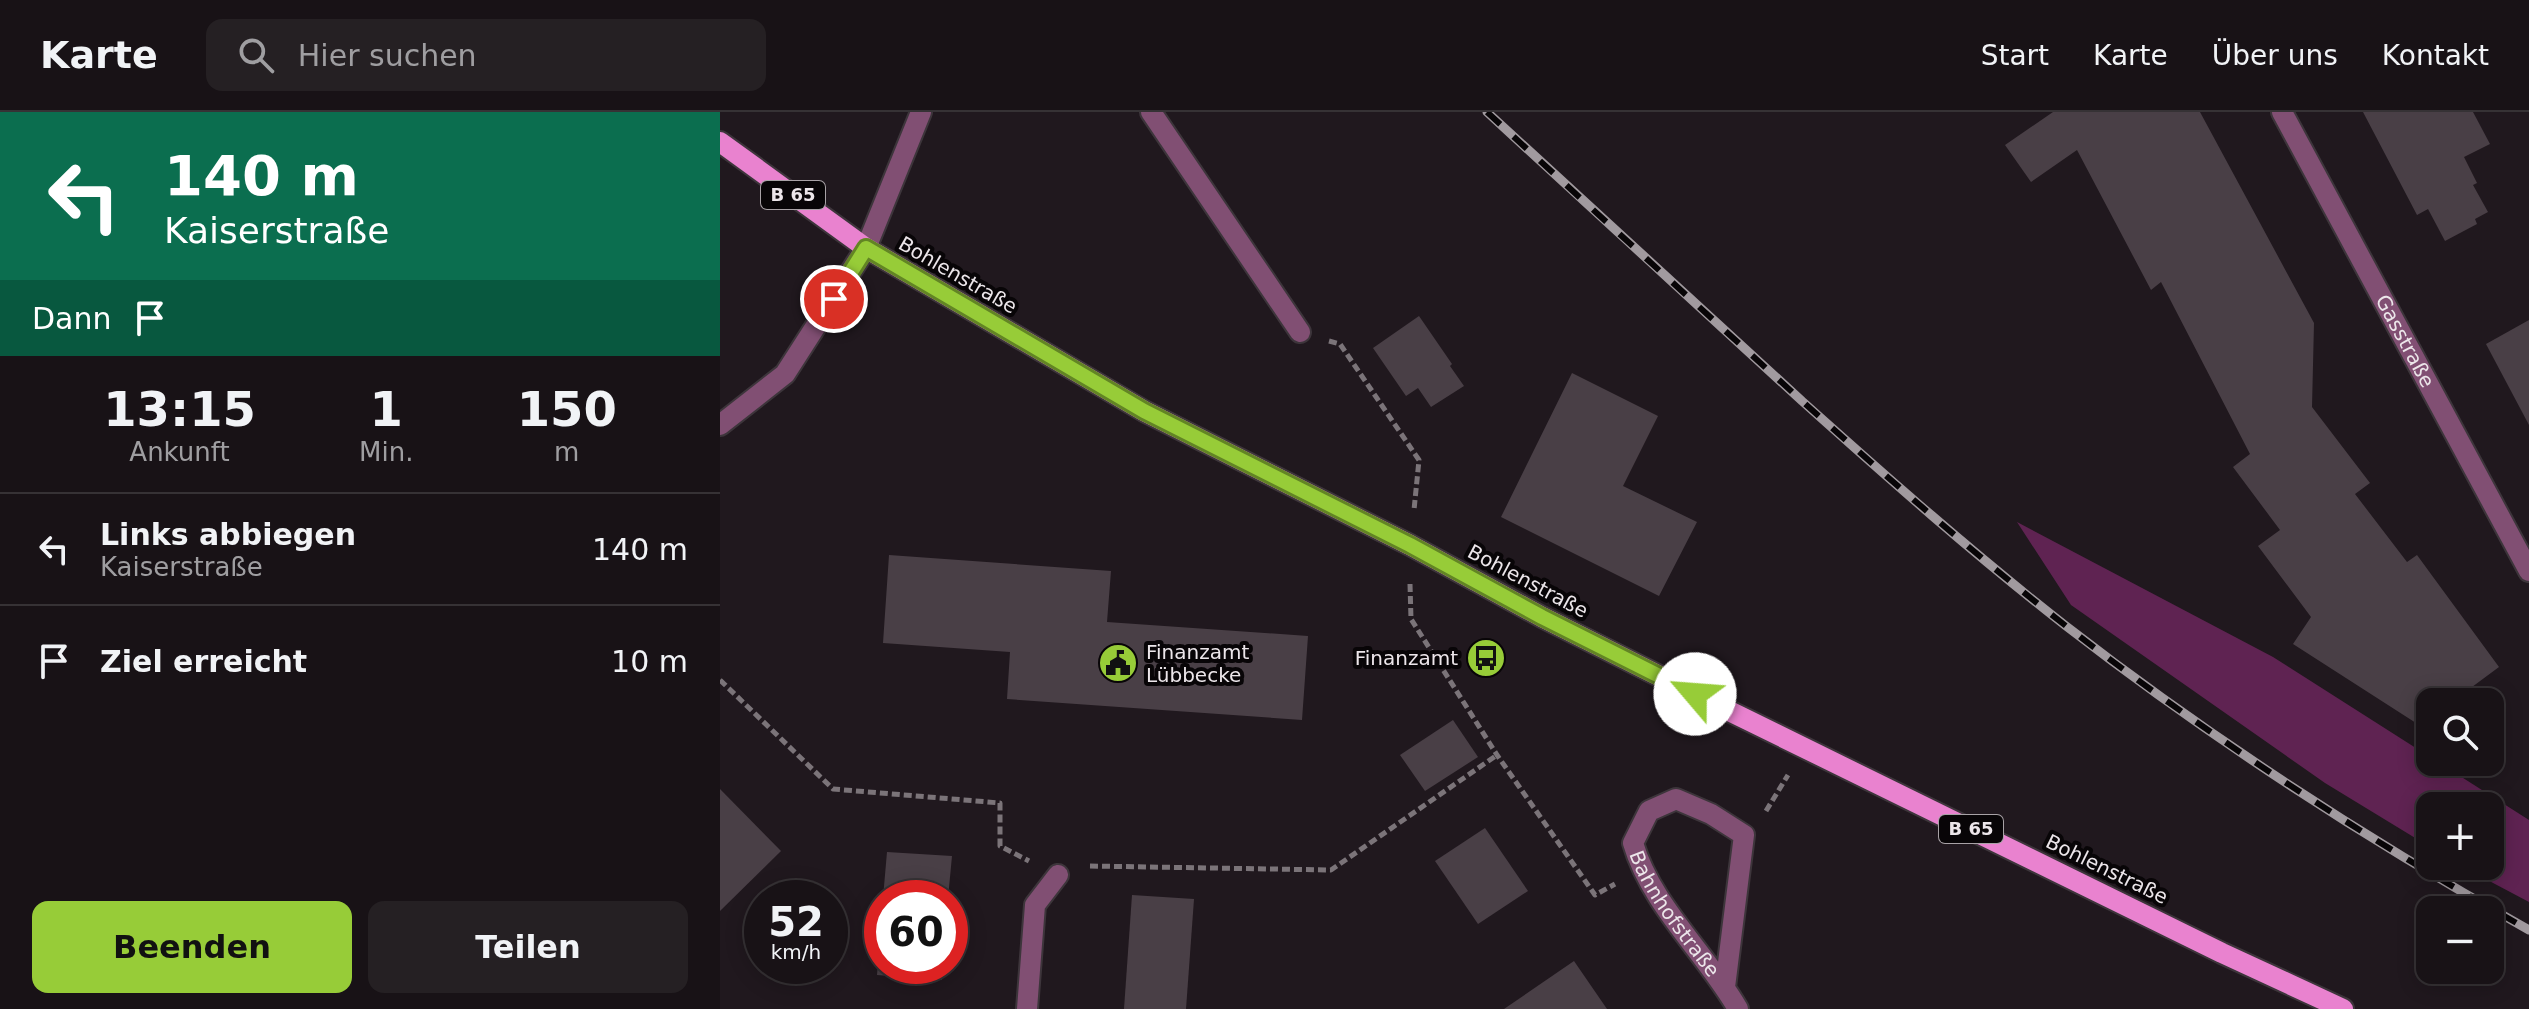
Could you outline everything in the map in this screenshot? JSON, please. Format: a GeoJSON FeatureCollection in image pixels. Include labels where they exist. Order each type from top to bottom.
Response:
{"type":"FeatureCollection","features":[{"type":"Feature","properties":{"kind":"main road","name":"Bohlenstraße"},"geometry":{"type":"LineString","coordinates":[[720,142],[866,248],[1144,411],[1410,545],[1542,617],[1804,748],[2343,1009]]}},
{"type":"Feature","properties":{"kind":"street"},"geometry":{"type":"LineString","coordinates":[[720,425],[785,374],[866,248],[921,112]]}},
{"type":"Feature","properties":{"kind":"street"},"geometry":{"type":"LineString","coordinates":[[1151,112],[1300,332]]}},
{"type":"Feature","properties":{"kind":"street","name":"Gasstraße"},"geometry":{"type":"LineString","coordinates":[[2282,112],[2529,571]]}},
{"type":"Feature","properties":{"kind":"street","name":"Bahnhofstraße"},"geometry":{"type":"LineString","coordinates":[[1725,987],[1744,835],[1711,814],[1676,799],[1649,811],[1633,843],[1641,871],[1738,1009]]}},
{"type":"Feature","properties":{"kind":"street"},"geometry":{"type":"LineString","coordinates":[[1027,1009],[1035,905],[1058,875]]}},
{"type":"Feature","properties":{"kind":"path"},"geometry":{"type":"LineString","coordinates":[[1300,332],[1340,344],[1419,460],[1410,545],[1411,619],[1497,755],[1595,895],[1641,871]]}},
{"type":"Feature","properties":{"kind":"path"},"geometry":{"type":"LineString","coordinates":[[720,680],[833,789],[1000,803],[1000,846],[1058,875],[1095,865],[1331,870],[1497,755]]}},
{"type":"Feature","properties":{"kind":"path"},"geometry":{"type":"LineString","coordinates":[[1744,835],[1760,822],[1804,748]]}},
{"type":"Feature","properties":{"kind":"shaded area"},"geometry":{"type":"Polygon","coordinates":[[[2017,522],[2273,657],[2416,748],[2416,776],[2460,776],[2485,792],[2416,792],[2416,838],[2325,783],[2071,605],[2017,522]]]}},
{"type":"Feature","properties":{"kind":"shaded area"},"geometry":{"type":"Polygon","coordinates":[[[2504,804],[2529,820],[2529,902],[2487,880],[2504,880],[2504,804]]]}},
{"type":"Feature","properties":{"kind":"building"},"geometry":{"type":"Polygon","coordinates":[[[2053,112],[2200,112],[2314,323],[2312,407],[2370,483],[2355,494],[2407,562],[2417,555],[2499,667],[2471,688],[2416,688],[2416,723],[2293,644],[2311,617],[2258,546],[2280,530],[2233,467],[2250,454],[2161,282],[2151,290],[2077,150],[2031,182],[2005,145],[2053,112]]]}},
{"type":"Feature","properties":{"kind":"building"},"geometry":{"type":"Polygon","coordinates":[[[2363,112],[2473,112],[2490,144],[2464,157],[2477,183],[2473,185],[2488,212],[2475,219],[2477,224],[2445,241],[2428,209],[2417,215],[2363,112]]]}},
{"type":"Feature","properties":{"kind":"building"},"geometry":{"type":"Polygon","coordinates":[[[1419,316],[1464,386],[1431,407],[1418,388],[1406,396],[1373,348],[1419,316]]]}},
{"type":"Feature","properties":{"kind":"building"},"geometry":{"type":"Polygon","coordinates":[[[2529,320],[2529,425],[2486,344],[2529,320]]]}},
{"type":"Feature","properties":{"kind":"building"},"geometry":{"type":"Polygon","coordinates":[[[1572,373],[1658,416],[1623,486],[1697,522],[1659,596],[1501,517],[1572,373]]]}},
{"type":"Feature","properties":{"kind":"building"},"geometry":{"type":"Polygon","coordinates":[[[889,555],[1111,571],[1107,622],[1308,636],[1302,720],[1007,699],[1010,652],[883,643],[889,555]]]}},
{"type":"Feature","properties":{"kind":"building"},"geometry":{"type":"Polygon","coordinates":[[[1453,720],[1478,757],[1425,791],[1400,755],[1453,720]]]}},
{"type":"Feature","properties":{"kind":"building"},"geometry":{"type":"Polygon","coordinates":[[[720,789],[781,851],[752,880],[744,880],[744,887],[720,911],[720,789]]]}},
{"type":"Feature","properties":{"kind":"building"},"geometry":{"type":"Polygon","coordinates":[[[1485,828],[1528,891],[1478,924],[1435,861],[1485,828]]]}},
{"type":"Feature","properties":{"kind":"building"},"geometry":{"type":"Polygon","coordinates":[[[887,852],[952,856],[950,880],[885,880],[887,852]]]}},
{"type":"Feature","properties":{"kind":"building"},"geometry":{"type":"Polygon","coordinates":[[[1132,895],[1194,899],[1186,1009],[1124,1009],[1132,895]]]}},
{"type":"Feature","properties":{"kind":"building"},"geometry":{"type":"Polygon","coordinates":[[[1574,961],[1607,1009],[1504,1009],[1574,961]]]}},
{"type":"Feature","properties":{"kind":"railway"},"geometry":{"type":"LineString","coordinates":[[1487,112],[1867,459],[2066,626],[2177,709],[2292,787],[2529,930]]}},
{"type":"Feature","properties":{"kind":"place","name":"Finanzamt"},"geometry":{"type":"Point","coordinates":[1486,658]}},
{"type":"Feature","properties":{"kind":"place","name":"Finanzamt Lübbecke"},"geometry":{"type":"Point","coordinates":[1118,663]}},
{"type":"Feature","properties":{"kind":"route"},"geometry":{"type":"LineString","coordinates":[[834,299],[866,248],[1144,411],[1695,694]]}}]}
